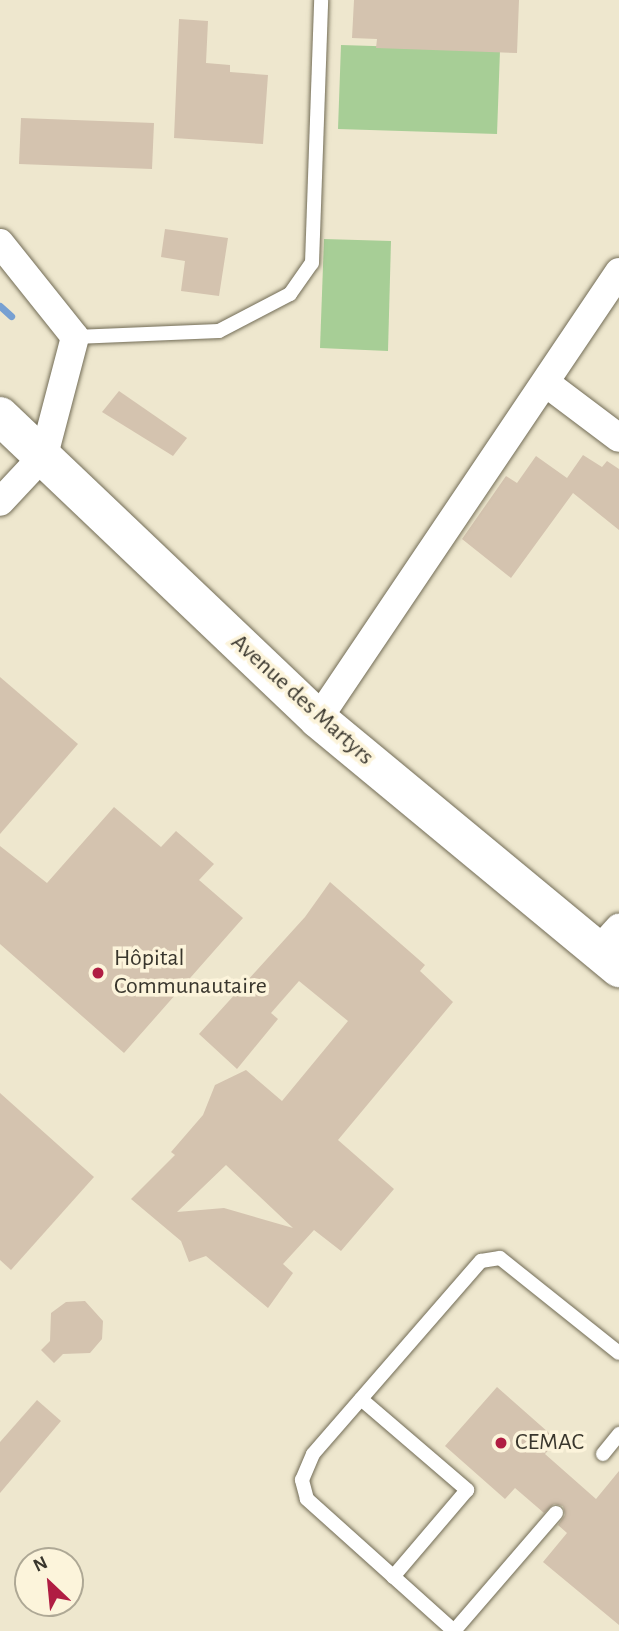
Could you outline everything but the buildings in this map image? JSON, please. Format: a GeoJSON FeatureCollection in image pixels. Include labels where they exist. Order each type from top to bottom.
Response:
{"type":"FeatureCollection","features":[{"type":"Feature","properties":{"kind":"main road","name":"Avenue des Martyrs"},"geometry":{"type":"LineString","coordinates":[[0,416],[44,455],[318,719],[612,948]]}},
{"type":"Feature","properties":{"kind":"street"},"geometry":{"type":"LineString","coordinates":[[0,243],[75,337],[44,455],[0,502]]}},
{"type":"Feature","properties":{"kind":"street"},"geometry":{"type":"LineString","coordinates":[[318,719],[619,272]]}},
{"type":"Feature","properties":{"kind":"street"},"geometry":{"type":"LineString","coordinates":[[546,383],[619,438]]}},
{"type":"Feature","properties":{"kind":"lane"},"geometry":{"type":"LineString","coordinates":[[75,337],[219,331],[290,294],[312,263],[321,0]]}},
{"type":"Feature","properties":{"kind":"lane"},"geometry":{"type":"LineString","coordinates":[[556,1513],[454,1631],[307,1499],[302,1480],[313,1454],[481,1262],[500,1258],[619,1353]]}},
{"type":"Feature","properties":{"kind":"lane"},"geometry":{"type":"LineString","coordinates":[[361,1399],[467,1490],[393,1577]]}},
{"type":"Feature","properties":{"kind":"lane"},"geometry":{"type":"LineString","coordinates":[[603,1454],[619,1434]]}},
{"type":"Feature","properties":{"kind":"green space"},"geometry":{"type":"Polygon","coordinates":[[[341,45],[500,50],[497,134],[338,129],[341,45]]]}},
{"type":"Feature","properties":{"kind":"green space"},"geometry":{"type":"Polygon","coordinates":[[[324,239],[391,241],[388,351],[320,348],[324,239]]]}},
{"type":"Feature","properties":{"kind":"waterway"},"geometry":{"type":"LineString","coordinates":[[0,306],[11,316]]}},
{"type":"Feature","properties":{"kind":"place","name":"Hôpital Communautaire"},"geometry":{"type":"Point","coordinates":[98,973]}},
{"type":"Feature","properties":{"kind":"place","name":"CEMAC"},"geometry":{"type":"Point","coordinates":[501,1443]}}]}
